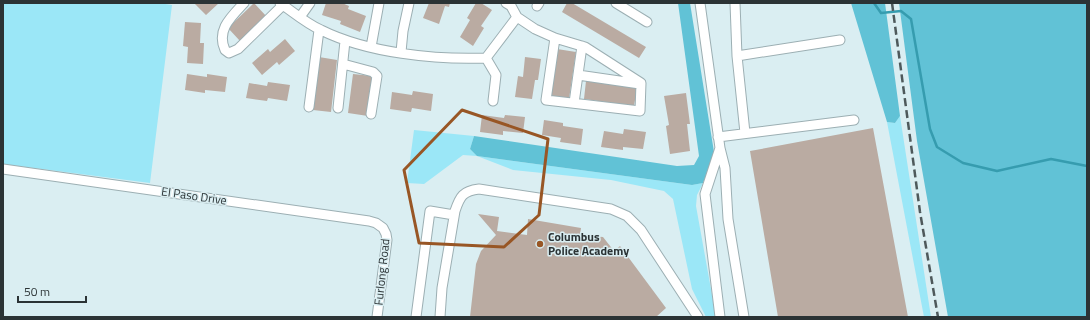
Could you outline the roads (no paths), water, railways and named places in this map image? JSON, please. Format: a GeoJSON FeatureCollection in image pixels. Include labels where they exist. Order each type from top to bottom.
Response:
{"type":"FeatureCollection","features":[{"type":"Feature","properties":{"kind":"street"},"geometry":{"type":"LineString","coordinates":[[244,3],[224,26],[221,42],[225,50],[229,53],[238,49],[283,4],[319,30],[345,41],[401,52],[455,59],[486,58]]}},
{"type":"Feature","properties":{"kind":"street"},"geometry":{"type":"LineString","coordinates":[[300,16],[310,3]]}},
{"type":"Feature","properties":{"kind":"street"},"geometry":{"type":"LineString","coordinates":[[371,47],[380,3]]}},
{"type":"Feature","properties":{"kind":"street"},"geometry":{"type":"LineString","coordinates":[[401,52],[403,31],[409,3]]}},
{"type":"Feature","properties":{"kind":"street"},"geometry":{"type":"LineString","coordinates":[[506,3],[511,6],[517,17],[535,29],[555,38],[582,46],[641,84]]}},
{"type":"Feature","properties":{"kind":"street"},"geometry":{"type":"LineString","coordinates":[[616,3],[647,22]]}},
{"type":"Feature","properties":{"kind":"street"},"geometry":{"type":"LineString","coordinates":[[700,3],[718,137],[725,168],[728,219],[744,317]]}},
{"type":"Feature","properties":{"kind":"street"},"geometry":{"type":"LineString","coordinates":[[735,3],[737,56],[746,133]]}},
{"type":"Feature","properties":{"kind":"street"},"geometry":{"type":"LineString","coordinates":[[486,58],[517,17]]}},
{"type":"Feature","properties":{"kind":"street"},"geometry":{"type":"LineString","coordinates":[[309,107],[319,30]]}},
{"type":"Feature","properties":{"kind":"street"},"geometry":{"type":"LineString","coordinates":[[555,38],[546,100],[640,111],[641,84]]}},
{"type":"Feature","properties":{"kind":"street"},"geometry":{"type":"LineString","coordinates":[[737,56],[840,40]]}},
{"type":"Feature","properties":{"kind":"street"},"geometry":{"type":"LineString","coordinates":[[338,108],[345,41]]}},
{"type":"Feature","properties":{"kind":"street"},"geometry":{"type":"LineString","coordinates":[[574,103],[582,46]]}},
{"type":"Feature","properties":{"kind":"street"},"geometry":{"type":"LineString","coordinates":[[486,58],[496,75],[493,101]]}},
{"type":"Feature","properties":{"kind":"street"},"geometry":{"type":"LineString","coordinates":[[343,64],[373,72],[377,76],[371,114]]}},
{"type":"Feature","properties":{"kind":"street"},"geometry":{"type":"LineString","coordinates":[[578,75],[641,84]]}},
{"type":"Feature","properties":{"kind":"street"},"geometry":{"type":"LineString","coordinates":[[718,137],[854,120]]}},
{"type":"Feature","properties":{"kind":"street"},"geometry":{"type":"LineString","coordinates":[[720,148],[705,194],[720,317]]}},
{"type":"Feature","properties":{"kind":"street","name":"El Paso Drive"},"geometry":{"type":"LineString","coordinates":[[3,169],[347,217],[376,223],[383,228]]}},
{"type":"Feature","properties":{"kind":"street"},"geometry":{"type":"LineString","coordinates":[[440,317],[442,288],[454,215],[458,200],[467,191],[479,189],[611,209],[627,216],[641,230],[698,317]]}},
{"type":"Feature","properties":{"kind":"street"},"geometry":{"type":"LineString","coordinates":[[416,317],[430,211],[454,215]]}},
{"type":"Feature","properties":{"kind":"street","name":"Furlong Road"},"geometry":{"type":"LineString","coordinates":[[377,317],[387,240],[383,228]]}},
{"type":"Feature","properties":{"kind":"waterway"},"geometry":{"type":"LineString","coordinates":[[874,3],[881,13],[901,11],[911,19],[930,129],[937,147],[963,163],[997,171],[1051,159],[1087,166]]}},
{"type":"Feature","properties":{"kind":"railway"},"geometry":{"type":"LineString","coordinates":[[892,3],[920,212],[938,317]]}},
{"type":"Feature","properties":{"kind":"place","name":"Columbus Police Academy"},"geometry":{"type":"Point","coordinates":[540,244]}}]}
